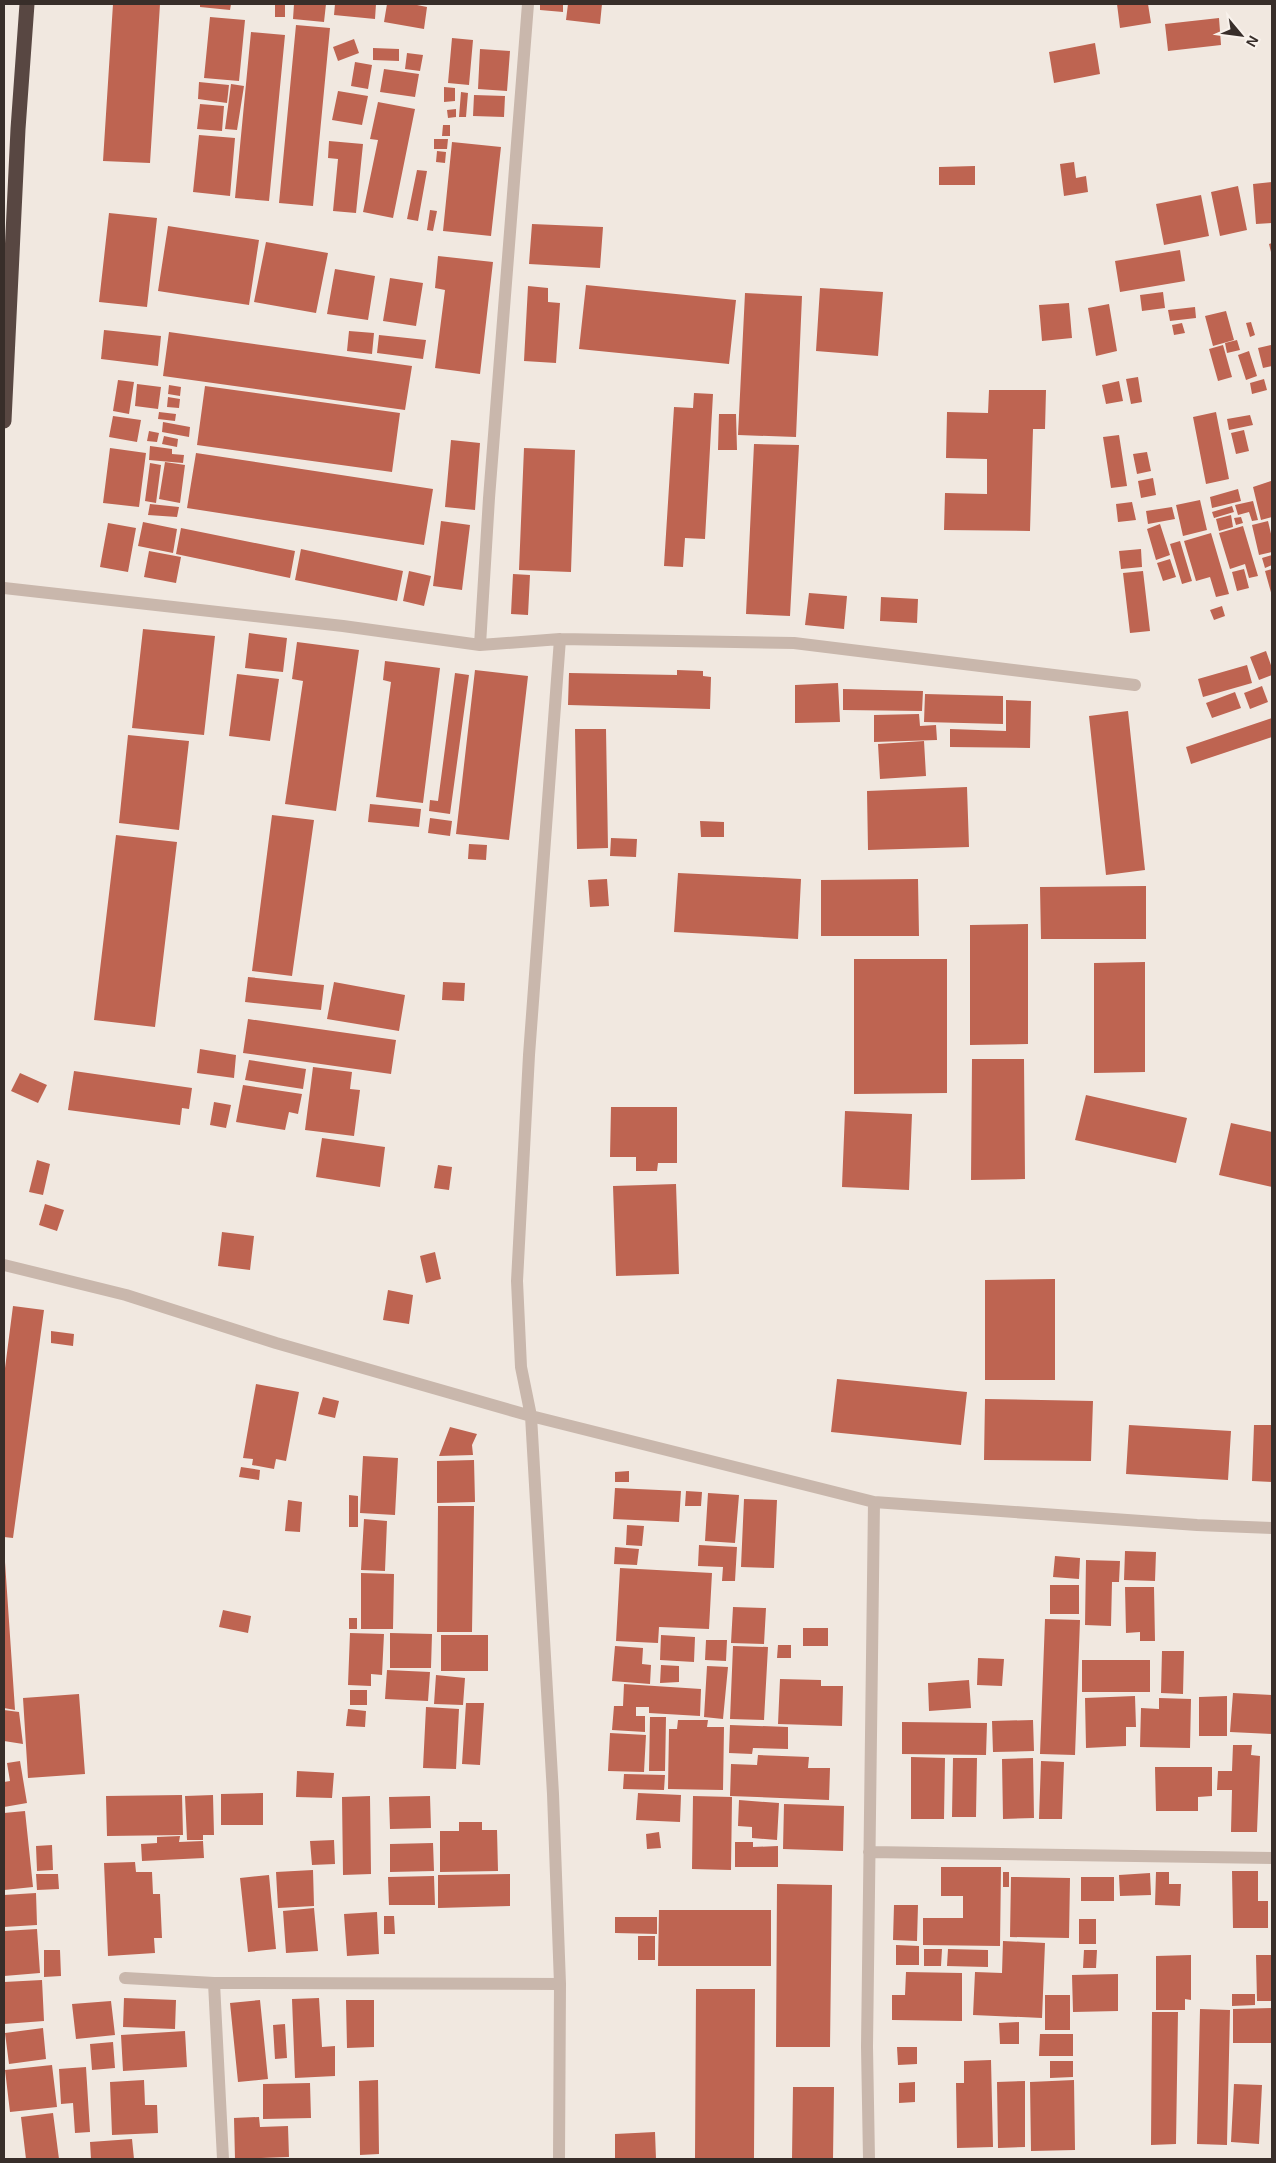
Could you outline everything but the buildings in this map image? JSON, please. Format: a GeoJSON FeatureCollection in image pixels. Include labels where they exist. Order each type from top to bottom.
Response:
{"type":"FeatureCollection","features":[{"type":"Feature","properties":{"kind":"highway"},"geometry":{"type":"LineString","coordinates":[[4,421],[18,129],[27,4]]}},
{"type":"Feature","properties":{"kind":"street"},"geometry":{"type":"LineString","coordinates":[[480,645],[489,498],[528,4]]}},
{"type":"Feature","properties":{"kind":"street"},"geometry":{"type":"LineString","coordinates":[[4,588],[343,626],[480,645],[560,639],[794,643],[1135,685]]}},
{"type":"Feature","properties":{"kind":"street"},"geometry":{"type":"LineString","coordinates":[[559,2159],[560,1984],[553,1794],[531,1416],[521,1366],[517,1281],[529,1055],[560,639]]}},
{"type":"Feature","properties":{"kind":"street"},"geometry":{"type":"LineString","coordinates":[[4,1265],[126,1295],[276,1343],[531,1416],[874,1502],[1272,1528]]}},
{"type":"Feature","properties":{"kind":"street"},"geometry":{"type":"LineString","coordinates":[[869,2159],[867,2047],[874,1502]]}},
{"type":"Feature","properties":{"kind":"street"},"geometry":{"type":"LineString","coordinates":[[869,1852],[1272,1858]]}},
{"type":"Feature","properties":{"kind":"street"},"geometry":{"type":"LineString","coordinates":[[125,1978],[214,1983],[560,1984]]}},
{"type":"Feature","properties":{"kind":"street"},"geometry":{"type":"LineString","coordinates":[[214,1983],[223,2159]]}}]}
